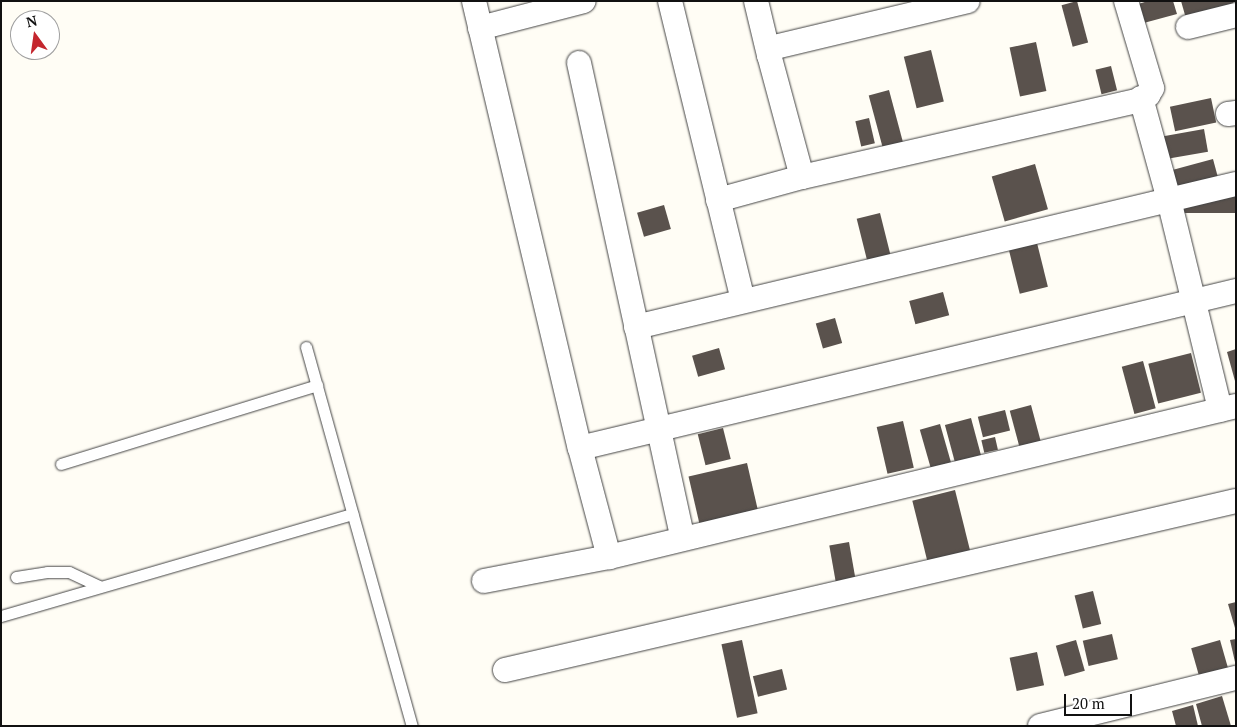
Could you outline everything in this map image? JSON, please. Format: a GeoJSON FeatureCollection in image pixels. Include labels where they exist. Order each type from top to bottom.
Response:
{"type":"FeatureCollection","features":[{"type":"Feature","properties":{"kind":"street"},"geometry":{"type":"LineString","coordinates":[[474,1],[580,448],[610,557]]}},
{"type":"Feature","properties":{"kind":"street"},"geometry":{"type":"LineString","coordinates":[[480,28],[584,1]]}},
{"type":"Feature","properties":{"kind":"street"},"geometry":{"type":"LineString","coordinates":[[670,1],[743,300]]}},
{"type":"Feature","properties":{"kind":"street"},"geometry":{"type":"LineString","coordinates":[[756,1],[802,178]]}},
{"type":"Feature","properties":{"kind":"street"},"geometry":{"type":"LineString","coordinates":[[769,55],[775,47],[790,42],[968,1]]}},
{"type":"Feature","properties":{"kind":"street"},"geometry":{"type":"LineString","coordinates":[[718,200],[1148,95],[1152,88],[1126,1]]}},
{"type":"Feature","properties":{"kind":"street"},"geometry":{"type":"LineString","coordinates":[[1188,27],[1236,15]]}},
{"type":"Feature","properties":{"kind":"street"},"geometry":{"type":"LineString","coordinates":[[579,63],[682,537]]}},
{"type":"Feature","properties":{"kind":"street"},"geometry":{"type":"LineString","coordinates":[[484,581],[610,557],[682,537],[1228,408],[1192,302],[1169,200],[1141,98]]}},
{"type":"Feature","properties":{"kind":"street"},"geometry":{"type":"LineString","coordinates":[[636,327],[1236,184]]}},
{"type":"Feature","properties":{"kind":"street"},"geometry":{"type":"LineString","coordinates":[[580,448],[1236,291]]}},
{"type":"Feature","properties":{"kind":"street"},"geometry":{"type":"LineString","coordinates":[[505,670],[1236,501]]}},
{"type":"Feature","properties":{"kind":"street"},"geometry":{"type":"LineString","coordinates":[[1040,726],[1236,678]]}},
{"type":"Feature","properties":{"kind":"lane"},"geometry":{"type":"LineString","coordinates":[[306,347],[412,726]]}},
{"type":"Feature","properties":{"kind":"lane"},"geometry":{"type":"LineString","coordinates":[[61,464],[317,384]]}},
{"type":"Feature","properties":{"kind":"lane"},"geometry":{"type":"LineString","coordinates":[[1,616],[352,514]]}},
{"type":"Feature","properties":{"kind":"lane"},"geometry":{"type":"LineString","coordinates":[[16,577],[47,572],[69,572],[99,586]]}},
{"type":"Feature","properties":{"kind":"building"},"geometry":{"type":"Polygon","coordinates":[[[1077,1],[1088,43],[1073,47],[1062,5],[1077,1]]]}},
{"type":"Feature","properties":{"kind":"building"},"geometry":{"type":"Polygon","coordinates":[[[1148,1],[1173,1],[1177,14],[1140,24],[1135,5],[1148,1]]]}},
{"type":"Feature","properties":{"kind":"building"},"geometry":{"type":"Polygon","coordinates":[[[1181,1],[1233,1],[1235,9],[1187,22],[1181,1]]]}},
{"type":"Feature","properties":{"kind":"building"},"geometry":{"type":"Polygon","coordinates":[[[1036,42],[1046,91],[1020,97],[1010,48],[1036,42]]]}},
{"type":"Feature","properties":{"kind":"building"},"geometry":{"type":"Polygon","coordinates":[[[931,50],[944,101],[917,108],[904,57],[931,50]]]}},
{"type":"Feature","properties":{"kind":"building"},"geometry":{"type":"Polygon","coordinates":[[[1111,66],[1117,90],[1102,94],[1095,70],[1111,66]]]}},
{"type":"Feature","properties":{"kind":"building"},"geometry":{"type":"Polygon","coordinates":[[[889,90],[903,142],[883,148],[869,95],[889,90]]]}},
{"type":"Feature","properties":{"kind":"building"},"geometry":{"type":"Polygon","coordinates":[[[1211,98],[1216,122],[1175,131],[1170,107],[1211,98]]]}},
{"type":"Feature","properties":{"kind":"building"},"geometry":{"type":"Polygon","coordinates":[[[869,118],[875,143],[861,146],[855,121],[869,118]]]}},
{"type":"Feature","properties":{"kind":"building"},"geometry":{"type":"Polygon","coordinates":[[[1204,129],[1208,152],[1165,159],[1161,137],[1204,129]]]}},
{"type":"Feature","properties":{"kind":"building"},"geometry":{"type":"Polygon","coordinates":[[[1213,159],[1218,178],[1176,190],[1170,170],[1213,159]]]}},
{"type":"Feature","properties":{"kind":"building"},"geometry":{"type":"Polygon","coordinates":[[[1035,164],[1048,209],[1005,222],[992,176],[1035,164]]]}},
{"type":"Feature","properties":{"kind":"building"},"geometry":{"type":"Polygon","coordinates":[[[1184,193],[1236,193],[1236,213],[1184,213],[1184,193]]]}},
{"type":"Feature","properties":{"kind":"building"},"geometry":{"type":"Polygon","coordinates":[[[664,205],[671,229],[644,237],[637,213],[664,205]]]}},
{"type":"Feature","properties":{"kind":"building"},"geometry":{"type":"Polygon","coordinates":[[[880,213],[891,257],[868,262],[857,219],[880,213]]]}},
{"type":"Feature","properties":{"kind":"building"},"geometry":{"type":"Polygon","coordinates":[[[1037,243],[1048,287],[1020,294],[1009,250],[1037,243]]]}},
{"type":"Feature","properties":{"kind":"building"},"geometry":{"type":"Polygon","coordinates":[[[943,292],[949,315],[915,324],[909,301],[943,292]]]}},
{"type":"Feature","properties":{"kind":"building"},"geometry":{"type":"Polygon","coordinates":[[[835,318],[842,343],[823,349],[816,324],[835,318]]]}},
{"type":"Feature","properties":{"kind":"building"},"geometry":{"type":"Polygon","coordinates":[[[719,348],[725,369],[698,377],[692,356],[719,348]]]}},
{"type":"Feature","properties":{"kind":"building"},"geometry":{"type":"Polygon","coordinates":[[[1236,349],[1236,381],[1235,381],[1227,352],[1236,349]]]}},
{"type":"Feature","properties":{"kind":"building"},"geometry":{"type":"Polygon","coordinates":[[[1191,353],[1201,393],[1158,403],[1148,364],[1191,353]]]}},
{"type":"Feature","properties":{"kind":"building"},"geometry":{"type":"Polygon","coordinates":[[[1143,361],[1156,408],[1134,414],[1122,367],[1143,361]]]}},
{"type":"Feature","properties":{"kind":"building"},"geometry":{"type":"Polygon","coordinates":[[[1031,405],[1041,442],[1020,447],[1010,411],[1031,405]]]}},
{"type":"Feature","properties":{"kind":"building"},"geometry":{"type":"Polygon","coordinates":[[[1005,410],[1010,430],[983,437],[978,417],[1005,410]]]}},
{"type":"Feature","properties":{"kind":"building"},"geometry":{"type":"Polygon","coordinates":[[[971,418],[983,464],[957,471],[945,425],[971,418]]]}},
{"type":"Feature","properties":{"kind":"building"},"geometry":{"type":"Polygon","coordinates":[[[903,421],[914,468],[887,474],[877,427],[903,421]]]}},
{"type":"Feature","properties":{"kind":"building"},"geometry":{"type":"Polygon","coordinates":[[[940,424],[953,470],[933,476],[920,430],[940,424]]]}},
{"type":"Feature","properties":{"kind":"building"},"geometry":{"type":"Polygon","coordinates":[[[723,428],[731,459],[706,465],[698,434],[723,428]]]}},
{"type":"Feature","properties":{"kind":"building"},"geometry":{"type":"Polygon","coordinates":[[[995,437],[998,450],[984,453],[981,440],[995,437]]]}},
{"type":"Feature","properties":{"kind":"building"},"geometry":{"type":"Polygon","coordinates":[[[747,463],[758,511],[700,524],[689,476],[747,463]]]}},
{"type":"Feature","properties":{"kind":"building"},"geometry":{"type":"Polygon","coordinates":[[[955,490],[971,554],[928,565],[912,501],[955,490]]]}},
{"type":"Feature","properties":{"kind":"building"},"geometry":{"type":"Polygon","coordinates":[[[849,542],[856,582],[836,586],[829,545],[849,542]]]}},
{"type":"Feature","properties":{"kind":"building"},"geometry":{"type":"Polygon","coordinates":[[[1093,591],[1101,624],[1083,629],[1075,596],[1093,591]]]}},
{"type":"Feature","properties":{"kind":"building"},"geometry":{"type":"Polygon","coordinates":[[[1236,602],[1236,628],[1235,628],[1228,604],[1236,602]]]}},
{"type":"Feature","properties":{"kind":"building"},"geometry":{"type":"Polygon","coordinates":[[[1112,634],[1118,659],[1089,666],[1083,641],[1112,634]]]}},
{"type":"Feature","properties":{"kind":"building"},"geometry":{"type":"Polygon","coordinates":[[[1236,639],[1236,662],[1235,662],[1230,640],[1236,639]]]}},
{"type":"Feature","properties":{"kind":"building"},"geometry":{"type":"Polygon","coordinates":[[[742,640],[758,713],[737,718],[721,644],[742,640]]]}},
{"type":"Feature","properties":{"kind":"building"},"geometry":{"type":"Polygon","coordinates":[[[1076,640],[1085,671],[1065,677],[1056,646],[1076,640]]]}},
{"type":"Feature","properties":{"kind":"building"},"geometry":{"type":"Polygon","coordinates":[[[1220,640],[1228,668],[1199,676],[1191,648],[1220,640]]]}},
{"type":"Feature","properties":{"kind":"building"},"geometry":{"type":"Polygon","coordinates":[[[1037,652],[1044,685],[1017,691],[1010,658],[1037,652]]]}},
{"type":"Feature","properties":{"kind":"building"},"geometry":{"type":"Polygon","coordinates":[[[782,669],[787,689],[758,697],[753,676],[782,669]]]}},
{"type":"Feature","properties":{"kind":"building"},"geometry":{"type":"Polygon","coordinates":[[[1222,696],[1231,726],[1202,726],[1196,704],[1222,696]]]}},
{"type":"Feature","properties":{"kind":"building"},"geometry":{"type":"Polygon","coordinates":[[[1193,705],[1198,726],[1176,726],[1172,711],[1193,705]]]}}]}
